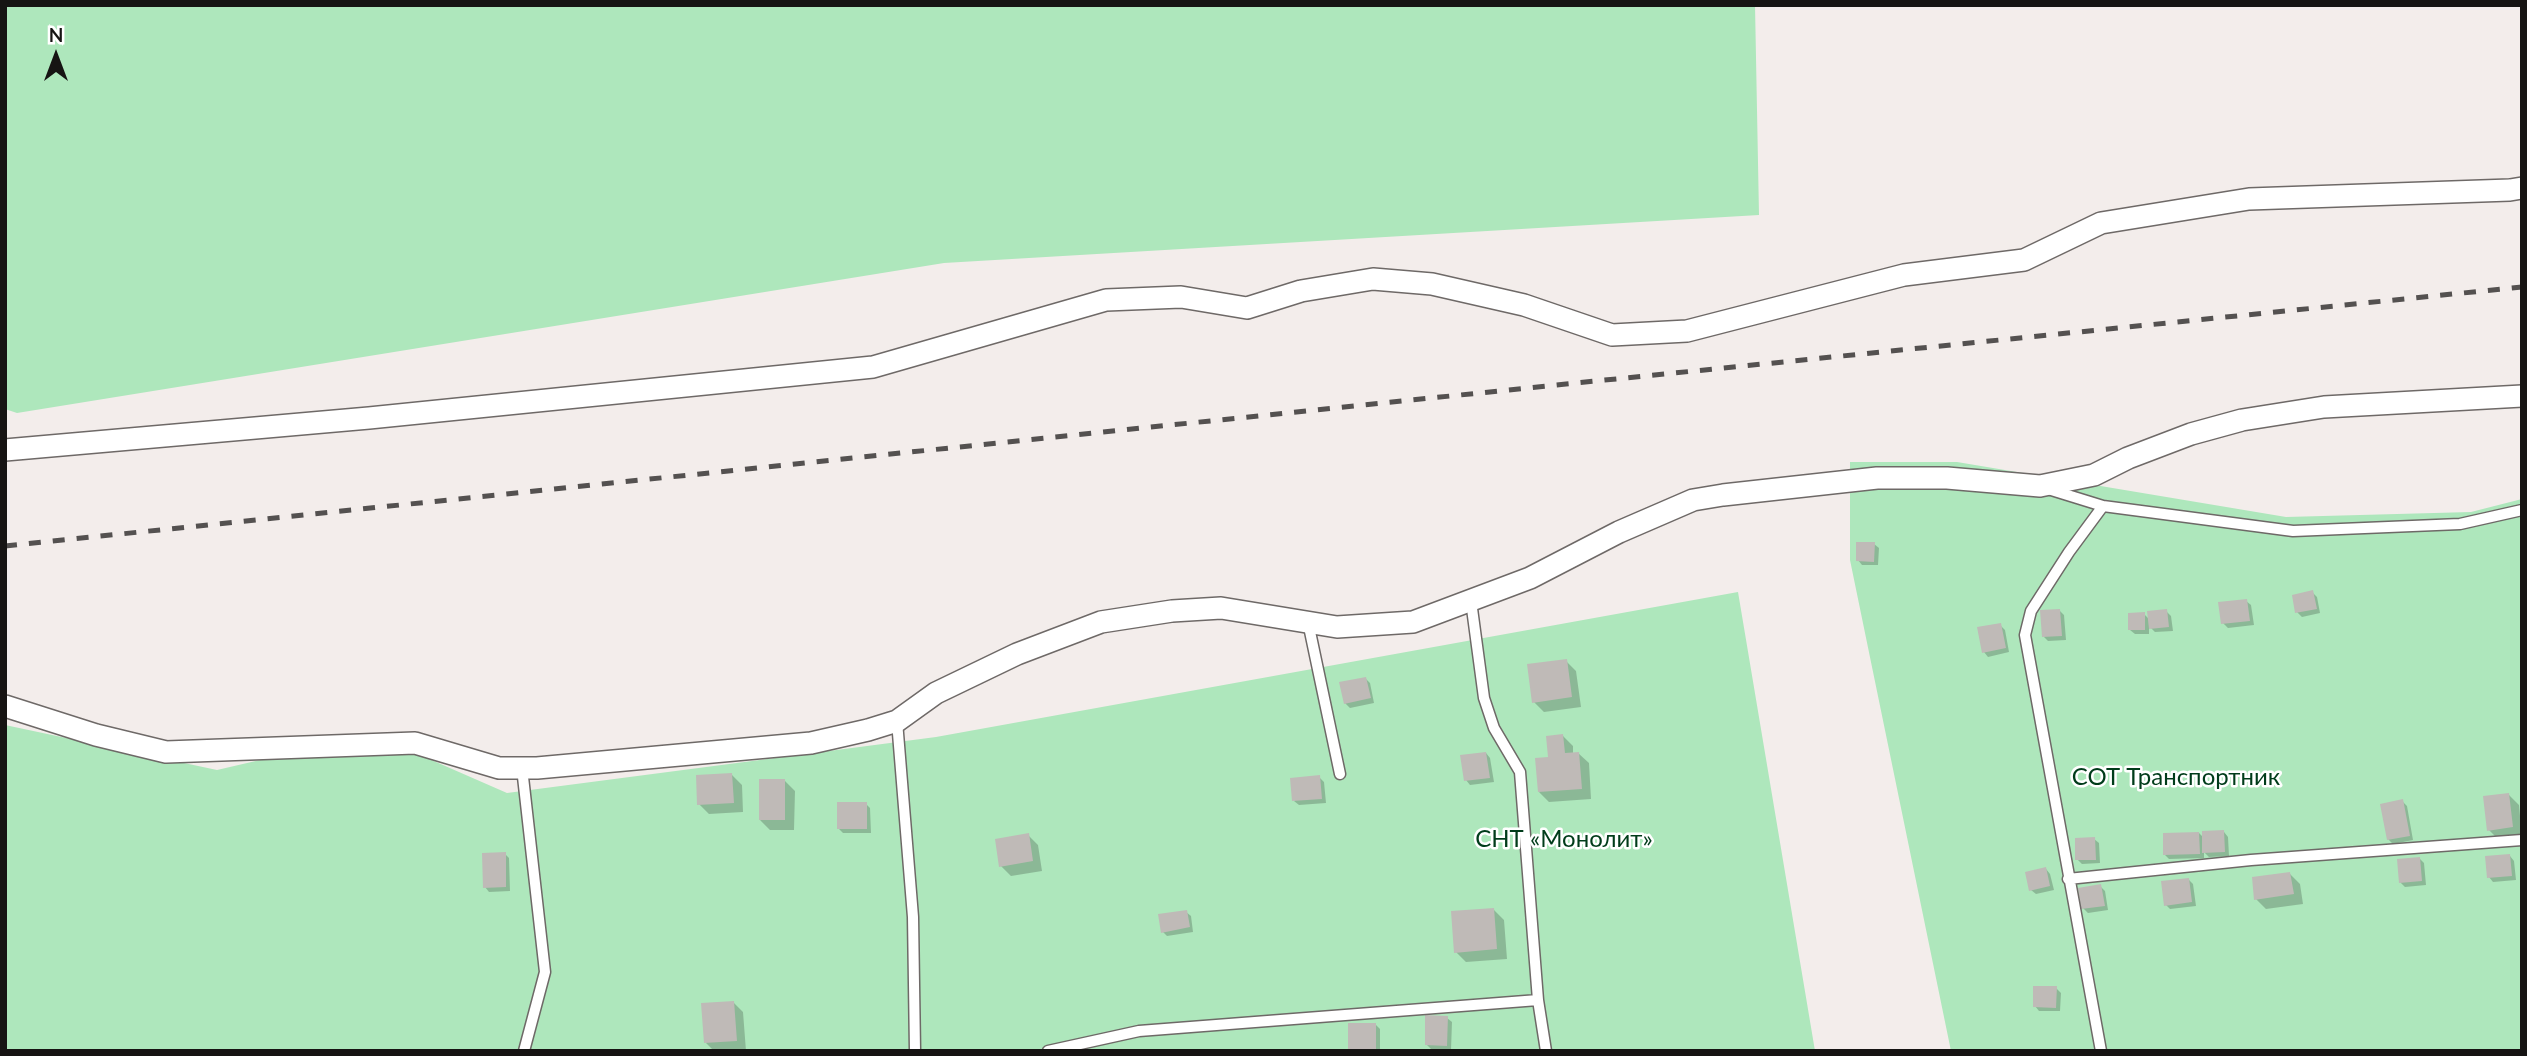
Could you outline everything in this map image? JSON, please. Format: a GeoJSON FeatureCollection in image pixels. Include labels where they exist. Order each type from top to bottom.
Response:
{"type":"FeatureCollection","features":[{"type":"Feature","properties":{"kind":"street"},"geometry":{"type":"LineString","coordinates":[[5,450],[369,418],[873,367],[1105,300],[1181,297],[1247,308],[1301,291],[1373,279],[1432,284],[1524,305],[1612,335],[1687,331],[1904,275],[2024,260],[2101,223],[2249,199],[2522,188]]}},
{"type":"Feature","properties":{"kind":"street"},"geometry":{"type":"LineString","coordinates":[[5,706],[96,735],[166,752],[415,743],[499,768],[811,743],[897,721],[936,693],[1017,654],[1101,622],[1172,611],[1221,608],[1337,627],[1413,622],[1530,578],[1619,532],[1693,500],[1877,478],[1947,478],[2039,486],[2094,475],[2191,433],[2242,420],[2324,407],[2522,396]]}},
{"type":"Feature","properties":{"kind":"lane"},"geometry":{"type":"LineString","coordinates":[[2039,486],[2103,506],[2293,531],[2460,524],[2522,510]]}},
{"type":"Feature","properties":{"kind":"lane"},"geometry":{"type":"LineString","coordinates":[[2101,1051],[2025,635],[2031,611],[2103,506]]}},
{"type":"Feature","properties":{"kind":"lane"},"geometry":{"type":"LineString","coordinates":[[1471,601],[1484,698],[1494,728],[1520,772],[1538,1000],[1546,1051]]}},
{"type":"Feature","properties":{"kind":"lane"},"geometry":{"type":"LineString","coordinates":[[1308,622],[1340,774]]}},
{"type":"Feature","properties":{"kind":"lane"},"geometry":{"type":"LineString","coordinates":[[897,721],[913,917],[915,1051]]}},
{"type":"Feature","properties":{"kind":"lane"},"geometry":{"type":"LineString","coordinates":[[522,768],[545,972],[524,1051]]}},
{"type":"Feature","properties":{"kind":"lane"},"geometry":{"type":"LineString","coordinates":[[2068,879],[2251,860],[2522,840]]}},
{"type":"Feature","properties":{"kind":"lane"},"geometry":{"type":"LineString","coordinates":[[1048,1051],[1139,1031],[1538,1000]]}},
{"type":"Feature","properties":{"kind":"green space"},"geometry":{"type":"Polygon","coordinates":[[[5,5],[1755,5],[1759,215],[944,263],[17,413],[5,409],[5,5]]]}},
{"type":"Feature","properties":{"kind":"green space","name":"СОТ Транспортник"},"geometry":{"type":"Polygon","coordinates":[[[1850,462],[1957,462],[2286,517],[2471,512],[2522,499],[2522,1051],[1951,1051],[1850,560],[1850,462]]]}},
{"type":"Feature","properties":{"kind":"green space","name":"СНТ «Монолит»"},"geometry":{"type":"Polygon","coordinates":[[[1738,592],[1815,1051],[5,1051],[5,725],[217,770],[372,734],[507,793],[936,737],[1738,592]]]}},
{"type":"Feature","properties":{"kind":"building"},"geometry":{"type":"Polygon","coordinates":[[[1856,542],[1875,542],[1874,562],[1856,561],[1856,542]]]}},
{"type":"Feature","properties":{"kind":"building"},"geometry":{"type":"Polygon","coordinates":[[[2313,590],[2317,609],[2295,613],[2292,595],[2313,590]]]}},
{"type":"Feature","properties":{"kind":"building"},"geometry":{"type":"Polygon","coordinates":[[[2247,599],[2250,621],[2221,624],[2218,602],[2247,599]]]}},
{"type":"Feature","properties":{"kind":"building"},"geometry":{"type":"Polygon","coordinates":[[[2060,609],[2062,636],[2042,637],[2040,610],[2060,609]]]}},
{"type":"Feature","properties":{"kind":"building"},"geometry":{"type":"Polygon","coordinates":[[[2167,609],[2169,627],[2149,629],[2147,611],[2167,609]]]}},
{"type":"Feature","properties":{"kind":"building"},"geometry":{"type":"Polygon","coordinates":[[[2145,612],[2145,630],[2128,630],[2128,613],[2145,612]]]}},
{"type":"Feature","properties":{"kind":"building"},"geometry":{"type":"Polygon","coordinates":[[[2001,623],[2006,648],[1982,653],[1977,627],[2001,623]]]}},
{"type":"Feature","properties":{"kind":"building"},"geometry":{"type":"Polygon","coordinates":[[[1567,659],[1572,697],[1532,703],[1527,664],[1567,659]]]}},
{"type":"Feature","properties":{"kind":"building"},"geometry":{"type":"Polygon","coordinates":[[[1366,677],[1371,698],[1344,704],[1339,682],[1366,677]]]}},
{"type":"Feature","properties":{"kind":"building"},"geometry":{"type":"Polygon","coordinates":[[[1563,734],[1565,753],[1579,752],[1582,789],[1538,792],[1535,758],[1548,757],[1546,736],[1563,734]]]}},
{"type":"Feature","properties":{"kind":"building"},"geometry":{"type":"Polygon","coordinates":[[[1486,752],[1490,778],[1464,781],[1460,755],[1486,752]]]}},
{"type":"Feature","properties":{"kind":"building"},"geometry":{"type":"Polygon","coordinates":[[[732,773],[734,803],[697,805],[696,775],[732,773]]]}},
{"type":"Feature","properties":{"kind":"building"},"geometry":{"type":"Polygon","coordinates":[[[1320,775],[1322,799],[1292,801],[1290,778],[1320,775]]]}},
{"type":"Feature","properties":{"kind":"building"},"geometry":{"type":"Polygon","coordinates":[[[759,779],[785,779],[785,820],[759,820],[759,779]]]}},
{"type":"Feature","properties":{"kind":"building"},"geometry":{"type":"Polygon","coordinates":[[[2509,793],[2513,827],[2487,831],[2483,796],[2509,793]]]}},
{"type":"Feature","properties":{"kind":"building"},"geometry":{"type":"Polygon","coordinates":[[[2403,799],[2410,836],[2387,840],[2380,804],[2403,799]]]}},
{"type":"Feature","properties":{"kind":"building"},"geometry":{"type":"Polygon","coordinates":[[[837,802],[867,802],[867,829],[837,829],[837,802]]]}},
{"type":"Feature","properties":{"kind":"building"},"geometry":{"type":"Polygon","coordinates":[[[2224,830],[2225,852],[2202,853],[2202,831],[2224,830]]]}},
{"type":"Feature","properties":{"kind":"building"},"geometry":{"type":"Polygon","coordinates":[[[2199,832],[2200,854],[2163,855],[2163,833],[2199,832]]]}},
{"type":"Feature","properties":{"kind":"building"},"geometry":{"type":"Polygon","coordinates":[[[1029,833],[1033,861],[999,867],[995,839],[1029,833]]]}},
{"type":"Feature","properties":{"kind":"building"},"geometry":{"type":"Polygon","coordinates":[[[2095,837],[2096,860],[2075,860],[2075,838],[2095,837]]]}},
{"type":"Feature","properties":{"kind":"building"},"geometry":{"type":"Polygon","coordinates":[[[506,852],[506,887],[483,888],[482,853],[506,852]]]}},
{"type":"Feature","properties":{"kind":"building"},"geometry":{"type":"Polygon","coordinates":[[[2510,854],[2512,876],[2487,878],[2485,856],[2510,854]]]}},
{"type":"Feature","properties":{"kind":"building"},"geometry":{"type":"Polygon","coordinates":[[[2420,857],[2422,881],[2399,883],[2397,859],[2420,857]]]}},
{"type":"Feature","properties":{"kind":"building"},"geometry":{"type":"Polygon","coordinates":[[[2046,867],[2050,886],[2029,891],[2025,872],[2046,867]]]}},
{"type":"Feature","properties":{"kind":"building"},"geometry":{"type":"Polygon","coordinates":[[[2290,872],[2294,894],[2254,900],[2252,877],[2290,872]]]}},
{"type":"Feature","properties":{"kind":"building"},"geometry":{"type":"Polygon","coordinates":[[[2189,878],[2192,902],[2164,906],[2161,881],[2189,878]]]}},
{"type":"Feature","properties":{"kind":"building"},"geometry":{"type":"Polygon","coordinates":[[[2101,884],[2105,906],[2081,909],[2078,888],[2101,884]]]}},
{"type":"Feature","properties":{"kind":"building"},"geometry":{"type":"Polygon","coordinates":[[[1494,908],[1497,949],[1454,953],[1451,911],[1494,908]]]}},
{"type":"Feature","properties":{"kind":"building"},"geometry":{"type":"Polygon","coordinates":[[[1187,910],[1190,927],[1161,933],[1158,914],[1187,910]]]}},
{"type":"Feature","properties":{"kind":"building"},"geometry":{"type":"Polygon","coordinates":[[[2033,986],[2057,986],[2056,1008],[2033,1007],[2033,986]]]}},
{"type":"Feature","properties":{"kind":"building"},"geometry":{"type":"Polygon","coordinates":[[[734,1001],[737,1041],[704,1043],[701,1003],[734,1001]]]}},
{"type":"Feature","properties":{"kind":"building"},"geometry":{"type":"Polygon","coordinates":[[[1425,1015],[1448,1016],[1447,1046],[1425,1045],[1425,1015]]]}},
{"type":"Feature","properties":{"kind":"building"},"geometry":{"type":"Polygon","coordinates":[[[1348,1023],[1376,1023],[1376,1051],[1348,1051],[1348,1023]]]}},
{"type":"Feature","properties":{"kind":"railway"},"geometry":{"type":"LineString","coordinates":[[5,546],[2522,287]]}}]}
